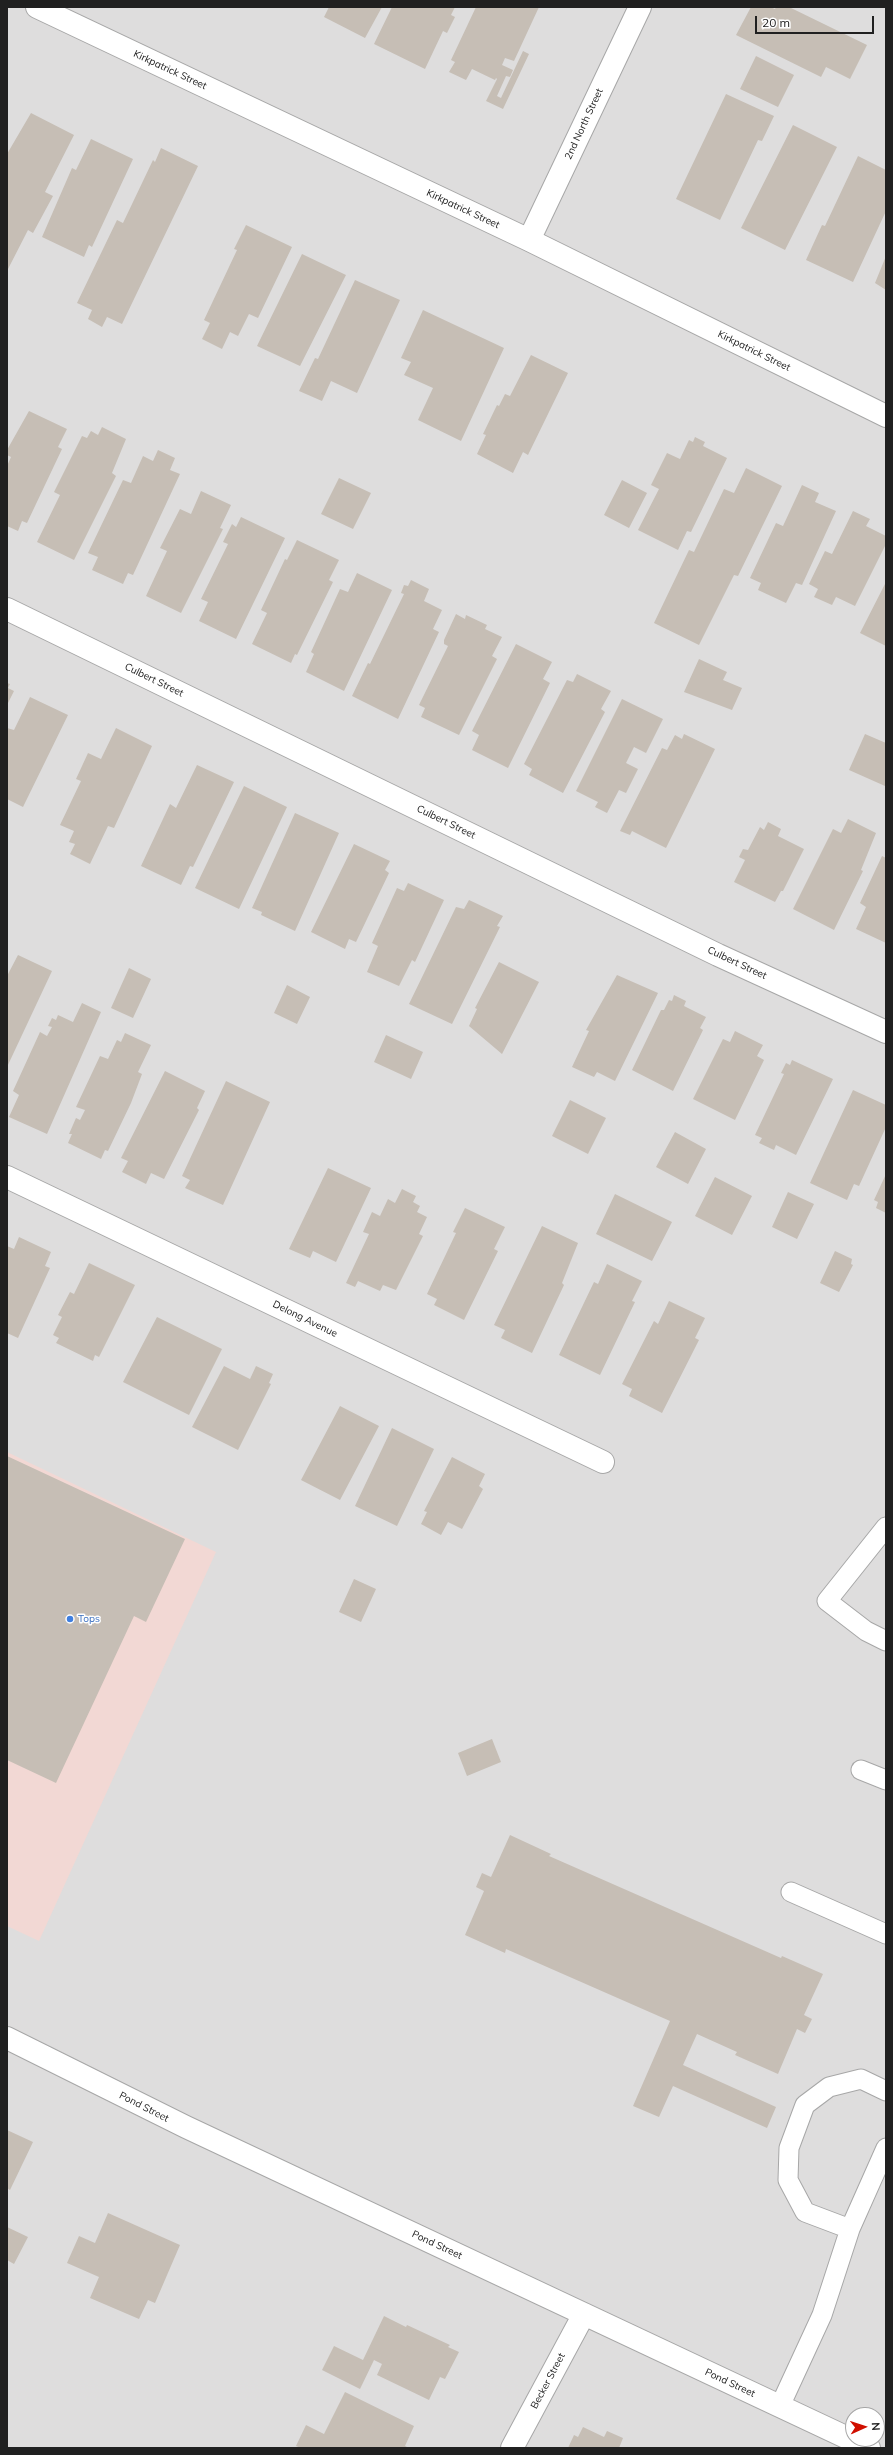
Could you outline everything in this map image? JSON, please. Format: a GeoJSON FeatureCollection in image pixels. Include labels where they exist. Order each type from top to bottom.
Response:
{"type":"FeatureCollection","features":[{"type":"Feature","properties":{"kind":"street","name":"Kirkpatrick Street"},"geometry":{"type":"LineString","coordinates":[[38,7],[529,240],[886,416]]}},
{"type":"Feature","properties":{"kind":"street","name":"2nd North Street"},"geometry":{"type":"LineString","coordinates":[[529,240],[640,7]]}},
{"type":"Feature","properties":{"kind":"street","name":"Culbert Street"},"geometry":{"type":"LineString","coordinates":[[7,608],[718,955],[886,1032]]}},
{"type":"Feature","properties":{"kind":"street","name":"Delong Avenue"},"geometry":{"type":"LineString","coordinates":[[7,1177],[603,1462]]}},
{"type":"Feature","properties":{"kind":"street","name":"Pond Street"},"geometry":{"type":"LineString","coordinates":[[7,2038],[186,2127],[869,2448]]}},
{"type":"Feature","properties":{"kind":"street","name":"Becker Street"},"geometry":{"type":"LineString","coordinates":[[512,2448],[584,2314]]}},
{"type":"Feature","properties":{"kind":"lane"},"geometry":{"type":"LineString","coordinates":[[886,1527],[827,1601],[866,1631],[886,1641]]}},
{"type":"Feature","properties":{"kind":"lane"},"geometry":{"type":"LineString","coordinates":[[861,1770],[886,1780]]}},
{"type":"Feature","properties":{"kind":"lane"},"geometry":{"type":"LineString","coordinates":[[791,1892],[886,1934]]}},
{"type":"Feature","properties":{"kind":"lane"},"geometry":{"type":"LineString","coordinates":[[850,2229],[805,2212],[788,2180],[789,2148],[805,2105],[829,2087],[861,2079],[886,2091]]}},
{"type":"Feature","properties":{"kind":"lane"},"geometry":{"type":"LineString","coordinates":[[780,2406],[822,2315],[850,2229],[886,2148]]}},
{"type":"Feature","properties":{"kind":"shaded area"},"geometry":{"type":"Polygon","coordinates":[[[7,7],[886,7],[886,2448],[7,2448],[7,7]]]}},
{"type":"Feature","properties":{"kind":"shaded area"},"geometry":{"type":"Polygon","coordinates":[[[7,1452],[216,1552],[39,1941],[7,1926],[7,1452]]]}},
{"type":"Feature","properties":{"kind":"building"},"geometry":{"type":"Polygon","coordinates":[[[329,7],[382,7],[365,38],[324,17],[329,7]]]}},
{"type":"Feature","properties":{"kind":"building"},"geometry":{"type":"Polygon","coordinates":[[[392,7],[455,7],[451,15],[455,17],[447,33],[443,31],[425,69],[374,44],[392,7]]]}},
{"type":"Feature","properties":{"kind":"building"},"geometry":{"type":"Polygon","coordinates":[[[476,7],[539,7],[514,61],[505,58],[502,65],[513,70],[510,77],[506,76],[497,96],[501,98],[523,51],[529,54],[503,109],[486,101],[497,79],[496,78],[495,80],[472,69],[466,80],[449,72],[455,62],[451,60],[476,7]]]}},
{"type":"Feature","properties":{"kind":"building"},"geometry":{"type":"Polygon","coordinates":[[[751,7],[770,7],[775,9],[776,7],[789,7],[867,45],[850,79],[826,67],[821,77],[736,35],[751,7]]]}},
{"type":"Feature","properties":{"kind":"building"},"geometry":{"type":"Polygon","coordinates":[[[756,56],[794,75],[778,107],[740,89],[756,56]]]}},
{"type":"Feature","properties":{"kind":"building"},"geometry":{"type":"Polygon","coordinates":[[[726,94],[774,116],[762,141],[758,140],[720,220],[676,199],[726,94]]]}},
{"type":"Feature","properties":{"kind":"building"},"geometry":{"type":"Polygon","coordinates":[[[31,113],[74,135],[45,192],[53,196],[33,233],[28,230],[7,271],[7,154],[31,113]]]}},
{"type":"Feature","properties":{"kind":"building"},"geometry":{"type":"Polygon","coordinates":[[[793,125],[837,147],[785,250],[741,228],[793,125]]]}},
{"type":"Feature","properties":{"kind":"building"},"geometry":{"type":"Polygon","coordinates":[[[91,139],[133,159],[92,247],[89,245],[84,257],[42,237],[72,168],[76,170],[91,139]]]}},
{"type":"Feature","properties":{"kind":"building"},"geometry":{"type":"Polygon","coordinates":[[[161,148],[198,166],[122,324],[107,317],[102,327],[88,319],[92,310],[77,303],[117,220],[123,223],[153,160],[155,162],[161,148]]]}},
{"type":"Feature","properties":{"kind":"building"},"geometry":{"type":"Polygon","coordinates":[[[858,156],[886,170],[886,211],[853,282],[806,260],[822,225],[825,226],[858,156]]]}},
{"type":"Feature","properties":{"kind":"building"},"geometry":{"type":"Polygon","coordinates":[[[246,225],[292,247],[258,318],[249,314],[238,336],[230,332],[222,349],[202,339],[210,323],[204,320],[237,250],[234,249],[246,225]]]}},
{"type":"Feature","properties":{"kind":"building"},"geometry":{"type":"Polygon","coordinates":[[[302,254],[346,275],[300,366],[257,346],[302,254]]]}},
{"type":"Feature","properties":{"kind":"building"},"geometry":{"type":"Polygon","coordinates":[[[886,256],[886,290],[875,283],[886,256]]]}},
{"type":"Feature","properties":{"kind":"building"},"geometry":{"type":"Polygon","coordinates":[[[355,280],[400,300],[357,393],[331,381],[322,401],[299,391],[315,358],[318,359],[355,280]]]}},
{"type":"Feature","properties":{"kind":"building"},"geometry":{"type":"Polygon","coordinates":[[[423,310],[504,348],[461,441],[418,420],[433,388],[404,375],[411,362],[401,358],[423,310]]]}},
{"type":"Feature","properties":{"kind":"building"},"geometry":{"type":"Polygon","coordinates":[[[531,355],[568,373],[528,455],[523,452],[513,473],[477,454],[486,435],[483,434],[497,405],[499,406],[505,394],[510,396],[531,355]]]}},
{"type":"Feature","properties":{"kind":"building"},"geometry":{"type":"Polygon","coordinates":[[[29,411],[67,429],[58,447],[62,449],[27,523],[22,521],[18,531],[7,526],[7,466],[11,457],[7,455],[7,450],[29,411]]]}},
{"type":"Feature","properties":{"kind":"building"},"geometry":{"type":"Polygon","coordinates":[[[102,427],[126,439],[112,473],[116,476],[74,560],[37,542],[60,495],[54,492],[82,436],[87,438],[91,431],[98,435],[102,427]]]}},
{"type":"Feature","properties":{"kind":"building"},"geometry":{"type":"Polygon","coordinates":[[[695,437],[705,442],[703,446],[727,458],[691,532],[687,531],[678,550],[638,530],[659,489],[651,485],[667,453],[680,459],[689,440],[693,442],[695,437]]]}},
{"type":"Feature","properties":{"kind":"building"},"geometry":{"type":"Polygon","coordinates":[[[158,450],[175,458],[170,470],[180,474],[133,575],[128,573],[123,584],[92,570],[98,557],[88,553],[123,480],[131,483],[143,456],[153,461],[158,450]]]}},
{"type":"Feature","properties":{"kind":"building"},"geometry":{"type":"Polygon","coordinates":[[[746,468],[782,486],[738,576],[734,575],[699,645],[654,623],[689,550],[694,552],[724,489],[734,493],[746,468]]]}},
{"type":"Feature","properties":{"kind":"building"},"geometry":{"type":"Polygon","coordinates":[[[339,478],[371,493],[353,529],[321,514],[339,478]]]}},
{"type":"Feature","properties":{"kind":"building"},"geometry":{"type":"Polygon","coordinates":[[[622,480],[647,493],[629,528],[604,515],[622,480]]]}},
{"type":"Feature","properties":{"kind":"building"},"geometry":{"type":"Polygon","coordinates":[[[802,485],[819,493],[815,502],[836,511],[802,585],[796,583],[786,603],[758,590],[761,583],[750,578],[776,523],[783,526],[802,485]]]}},
{"type":"Feature","properties":{"kind":"building"},"geometry":{"type":"Polygon","coordinates":[[[201,491],[231,505],[220,528],[223,529],[181,613],[146,596],[167,551],[160,548],[180,509],[191,514],[201,491]]]}},
{"type":"Feature","properties":{"kind":"building"},"geometry":{"type":"Polygon","coordinates":[[[853,511],[870,519],[866,526],[886,536],[886,544],[855,606],[836,597],[832,605],[814,597],[818,589],[809,584],[825,551],[832,554],[853,511]]]}},
{"type":"Feature","properties":{"kind":"building"},"geometry":{"type":"Polygon","coordinates":[[[241,517],[285,538],[236,639],[199,621],[208,602],[201,599],[228,544],[223,542],[232,524],[236,527],[241,517]]]}},
{"type":"Feature","properties":{"kind":"building"},"geometry":{"type":"Polygon","coordinates":[[[297,540],[339,560],[329,580],[333,582],[297,655],[295,654],[291,663],[252,644],[267,613],[261,610],[285,559],[287,560],[297,540]]]}},
{"type":"Feature","properties":{"kind":"building"},"geometry":{"type":"Polygon","coordinates":[[[357,573],[392,590],[344,691],[306,672],[314,654],[311,652],[340,589],[348,592],[357,573]]]}},
{"type":"Feature","properties":{"kind":"building"},"geometry":{"type":"Polygon","coordinates":[[[411,580],[429,589],[424,601],[442,610],[433,629],[439,632],[398,719],[352,696],[368,663],[370,664],[404,594],[401,593],[404,585],[408,586],[411,580]]]}},
{"type":"Feature","properties":{"kind":"building"},"geometry":{"type":"Polygon","coordinates":[[[886,582],[886,646],[860,633],[886,582]]]}},
{"type":"Feature","properties":{"kind":"building"},"geometry":{"type":"Polygon","coordinates":[[[456,614],[465,619],[466,615],[487,625],[485,629],[502,637],[492,656],[497,659],[459,735],[421,717],[425,708],[419,705],[448,646],[444,644],[444,640],[456,614]]]}},
{"type":"Feature","properties":{"kind":"building"},"geometry":{"type":"Polygon","coordinates":[[[516,644],[552,662],[543,679],[550,683],[508,768],[472,750],[479,735],[472,731],[516,644]]]}},
{"type":"Feature","properties":{"kind":"building"},"geometry":{"type":"Polygon","coordinates":[[[699,659],[727,672],[723,680],[742,688],[732,710],[684,692],[699,659]]]}},
{"type":"Feature","properties":{"kind":"building"},"geometry":{"type":"Polygon","coordinates":[[[577,674],[611,691],[601,709],[605,712],[563,793],[529,775],[532,769],[524,764],[567,680],[573,682],[577,674]]]}},
{"type":"Feature","properties":{"kind":"building"},"geometry":{"type":"Polygon","coordinates":[[[7,683],[10,684],[8,688],[14,691],[7,705],[7,683]]]}},
{"type":"Feature","properties":{"kind":"building"},"geometry":{"type":"Polygon","coordinates":[[[30,697],[68,715],[23,807],[7,799],[7,728],[14,730],[30,697]]]}},
{"type":"Feature","properties":{"kind":"building"},"geometry":{"type":"Polygon","coordinates":[[[622,699],[663,719],[646,753],[634,747],[626,763],[638,769],[626,793],[619,790],[607,813],[595,807],[598,802],[576,791],[622,699]]]}},
{"type":"Feature","properties":{"kind":"building"},"geometry":{"type":"Polygon","coordinates":[[[116,728],[152,746],[114,828],[108,826],[90,864],[70,854],[75,844],[69,842],[74,831],[60,825],[81,781],[76,779],[88,753],[101,759],[116,728]]]}},
{"type":"Feature","properties":{"kind":"building"},"geometry":{"type":"Polygon","coordinates":[[[684,734],[715,749],[666,848],[632,831],[630,835],[620,831],[662,748],[667,750],[675,735],[682,739],[684,734]]]}},
{"type":"Feature","properties":{"kind":"building"},"geometry":{"type":"Polygon","coordinates":[[[865,734],[886,743],[885,786],[849,770],[865,734]]]}},
{"type":"Feature","properties":{"kind":"building"},"geometry":{"type":"Polygon","coordinates":[[[197,765],[234,782],[193,867],[190,866],[181,885],[141,866],[170,804],[176,808],[197,765]]]}},
{"type":"Feature","properties":{"kind":"building"},"geometry":{"type":"Polygon","coordinates":[[[244,786],[287,807],[239,909],[195,888],[244,786]]]}},
{"type":"Feature","properties":{"kind":"building"},"geometry":{"type":"Polygon","coordinates":[[[295,813],[339,833],[295,931],[261,915],[262,912],[252,908],[295,813]]]}},
{"type":"Feature","properties":{"kind":"building"},"geometry":{"type":"Polygon","coordinates":[[[848,819],[876,833],[861,870],[863,871],[834,930],[793,909],[833,829],[841,833],[848,819]]]}},
{"type":"Feature","properties":{"kind":"building"},"geometry":{"type":"Polygon","coordinates":[[[768,822],[781,829],[778,836],[804,849],[783,891],[781,891],[775,902],[734,882],[745,860],[739,857],[743,849],[748,850],[760,827],[764,830],[768,822]]]}},
{"type":"Feature","properties":{"kind":"building"},"geometry":{"type":"Polygon","coordinates":[[[354,844],[390,861],[385,870],[389,873],[356,942],[349,939],[345,949],[311,932],[354,844]]]}},
{"type":"Feature","properties":{"kind":"building"},"geometry":{"type":"Polygon","coordinates":[[[882,856],[886,858],[886,943],[856,929],[866,907],[860,903],[882,856]]]}},
{"type":"Feature","properties":{"kind":"building"},"geometry":{"type":"Polygon","coordinates":[[[408,883],[444,900],[415,962],[412,960],[399,986],[367,972],[378,946],[372,943],[397,888],[404,891],[408,883]]]}},
{"type":"Feature","properties":{"kind":"building"},"geometry":{"type":"Polygon","coordinates":[[[469,900],[503,916],[497,926],[500,927],[452,1024],[409,1004],[456,907],[464,909],[469,900]]]}},
{"type":"Feature","properties":{"kind":"building"},"geometry":{"type":"Polygon","coordinates":[[[18,955],[52,971],[7,1067],[7,976],[18,955]]]}},
{"type":"Feature","properties":{"kind":"building"},"geometry":{"type":"Polygon","coordinates":[[[499,962],[539,982],[502,1054],[469,1026],[477,1009],[475,1008],[499,962]]]}},
{"type":"Feature","properties":{"kind":"building"},"geometry":{"type":"Polygon","coordinates":[[[129,968],[151,979],[133,1018],[111,1008],[129,968]]]}},
{"type":"Feature","properties":{"kind":"building"},"geometry":{"type":"Polygon","coordinates":[[[617,975],[658,993],[615,1081],[597,1072],[594,1077],[572,1067],[589,1031],[586,1030],[617,975]]]}},
{"type":"Feature","properties":{"kind":"building"},"geometry":{"type":"Polygon","coordinates":[[[287,985],[310,997],[297,1024],[274,1013],[287,985]]]}},
{"type":"Feature","properties":{"kind":"building"},"geometry":{"type":"Polygon","coordinates":[[[674,995],[686,1001],[684,1006],[706,1017],[700,1028],[703,1030],[673,1091],[632,1070],[661,1010],[664,1010],[669,1000],[672,1001],[674,995]]]}},
{"type":"Feature","properties":{"kind":"building"},"geometry":{"type":"Polygon","coordinates":[[[82,1003],[101,1012],[47,1134],[9,1117],[19,1095],[13,1091],[40,1032],[47,1036],[52,1027],[48,1026],[52,1018],[56,1020],[58,1015],[73,1022],[82,1003]]]}},
{"type":"Feature","properties":{"kind":"building"},"geometry":{"type":"Polygon","coordinates":[[[735,1031],[763,1045],[757,1056],[764,1060],[735,1120],[693,1099],[723,1039],[730,1042],[735,1031]]]}},
{"type":"Feature","properties":{"kind":"building"},"geometry":{"type":"Polygon","coordinates":[[[125,1033],[151,1045],[138,1072],[142,1074],[131,1103],[108,1151],[105,1150],[101,1159],[68,1143],[72,1134],[69,1134],[76,1118],[80,1120],[85,1110],[76,1107],[100,1056],[108,1059],[117,1040],[121,1042],[125,1033]]]}},
{"type":"Feature","properties":{"kind":"building"},"geometry":{"type":"Polygon","coordinates":[[[386,1035],[423,1052],[411,1079],[374,1062],[386,1035]]]}},
{"type":"Feature","properties":{"kind":"building"},"geometry":{"type":"Polygon","coordinates":[[[792,1060],[833,1079],[796,1155],[776,1145],[774,1150],[759,1143],[762,1138],[755,1135],[784,1074],[781,1073],[786,1063],[790,1065],[792,1060]]]}},
{"type":"Feature","properties":{"kind":"building"},"geometry":{"type":"Polygon","coordinates":[[[165,1071],[205,1091],[197,1108],[199,1110],[164,1179],[151,1173],[146,1184],[122,1172],[128,1161],[121,1158],[165,1071]]]}},
{"type":"Feature","properties":{"kind":"building"},"geometry":{"type":"Polygon","coordinates":[[[226,1081],[270,1102],[223,1205],[185,1188],[190,1180],[182,1176],[226,1081]]]}},
{"type":"Feature","properties":{"kind":"building"},"geometry":{"type":"Polygon","coordinates":[[[853,1090],[886,1105],[886,1127],[859,1186],[854,1184],[847,1200],[810,1183],[853,1090]]]}},
{"type":"Feature","properties":{"kind":"building"},"geometry":{"type":"Polygon","coordinates":[[[570,1100],[606,1118],[588,1154],[552,1136],[570,1100]]]}},
{"type":"Feature","properties":{"kind":"building"},"geometry":{"type":"Polygon","coordinates":[[[675,1132],[706,1149],[688,1184],[656,1167],[675,1132]]]}},
{"type":"Feature","properties":{"kind":"building"},"geometry":{"type":"Polygon","coordinates":[[[328,1168],[371,1188],[336,1262],[313,1251],[310,1258],[289,1249],[328,1168]]]}},
{"type":"Feature","properties":{"kind":"building"},"geometry":{"type":"Polygon","coordinates":[[[886,1174],[886,1213],[876,1208],[878,1202],[874,1200],[886,1174]]]}},
{"type":"Feature","properties":{"kind":"building"},"geometry":{"type":"Polygon","coordinates":[[[715,1177],[752,1196],[732,1235],[695,1216],[715,1177]]]}},
{"type":"Feature","properties":{"kind":"building"},"geometry":{"type":"Polygon","coordinates":[[[402,1189],[416,1196],[413,1202],[420,1206],[417,1212],[427,1217],[419,1234],[423,1236],[396,1290],[383,1285],[380,1291],[358,1281],[355,1287],[346,1283],[369,1234],[363,1232],[372,1212],[380,1216],[388,1199],[395,1203],[402,1189]]]}},
{"type":"Feature","properties":{"kind":"building"},"geometry":{"type":"Polygon","coordinates":[[[788,1192],[814,1204],[797,1239],[772,1227],[788,1192]]]}},
{"type":"Feature","properties":{"kind":"building"},"geometry":{"type":"Polygon","coordinates":[[[615,1194],[672,1222],[652,1261],[596,1234],[615,1194]]]}},
{"type":"Feature","properties":{"kind":"building"},"geometry":{"type":"Polygon","coordinates":[[[465,1208],[505,1227],[494,1249],[498,1251],[464,1320],[434,1305],[437,1299],[427,1294],[456,1233],[453,1232],[465,1208]]]}},
{"type":"Feature","properties":{"kind":"building"},"geometry":{"type":"Polygon","coordinates":[[[542,1226],[578,1243],[562,1283],[564,1285],[532,1353],[501,1338],[505,1330],[494,1325],[542,1226]]]}},
{"type":"Feature","properties":{"kind":"building"},"geometry":{"type":"Polygon","coordinates":[[[19,1237],[51,1252],[45,1266],[50,1268],[18,1338],[7,1333],[7,1246],[14,1249],[19,1237]]]}},
{"type":"Feature","properties":{"kind":"building"},"geometry":{"type":"Polygon","coordinates":[[[835,1251],[852,1259],[851,1264],[853,1265],[839,1292],[820,1283],[835,1251]]]}},
{"type":"Feature","properties":{"kind":"building"},"geometry":{"type":"Polygon","coordinates":[[[89,1263],[135,1285],[99,1357],[95,1355],[93,1361],[56,1343],[59,1338],[53,1335],[62,1317],[58,1315],[70,1292],[74,1294],[89,1263]]]}},
{"type":"Feature","properties":{"kind":"building"},"geometry":{"type":"Polygon","coordinates":[[[607,1264],[642,1281],[632,1301],[635,1302],[600,1375],[559,1355],[594,1282],[598,1284],[607,1264]]]}},
{"type":"Feature","properties":{"kind":"building"},"geometry":{"type":"Polygon","coordinates":[[[669,1301],[705,1318],[695,1338],[699,1340],[662,1413],[629,1396],[632,1389],[622,1384],[654,1321],[658,1324],[669,1301]]]}},
{"type":"Feature","properties":{"kind":"building"},"geometry":{"type":"Polygon","coordinates":[[[157,1317],[222,1349],[189,1415],[123,1382],[157,1317]]]}},
{"type":"Feature","properties":{"kind":"building"},"geometry":{"type":"Polygon","coordinates":[[[224,1366],[250,1379],[256,1366],[273,1374],[269,1383],[271,1384],[238,1450],[192,1427],[224,1366]]]}},
{"type":"Feature","properties":{"kind":"building"},"geometry":{"type":"Polygon","coordinates":[[[340,1406],[379,1426],[340,1500],[301,1480],[340,1406]]]}},
{"type":"Feature","properties":{"kind":"building"},"geometry":{"type":"Polygon","coordinates":[[[392,1428],[434,1449],[397,1526],[355,1506],[392,1428]]]}},
{"type":"Feature","properties":{"kind":"building","name":"Tops"},"geometry":{"type":"Polygon","coordinates":[[[7,1456],[185,1539],[146,1622],[134,1616],[56,1783],[7,1760],[7,1456]]]}},
{"type":"Feature","properties":{"kind":"building"},"geometry":{"type":"Polygon","coordinates":[[[452,1457],[485,1474],[479,1486],[483,1489],[462,1529],[448,1522],[441,1535],[421,1524],[427,1512],[424,1511],[452,1457]]]}},
{"type":"Feature","properties":{"kind":"building"},"geometry":{"type":"Polygon","coordinates":[[[354,1579],[376,1589],[361,1622],[339,1612],[354,1579]]]}},
{"type":"Feature","properties":{"kind":"building"},"geometry":{"type":"Polygon","coordinates":[[[492,1739],[501,1762],[467,1776],[458,1753],[492,1739]]]}},
{"type":"Feature","properties":{"kind":"building"},"geometry":{"type":"Polygon","coordinates":[[[510,1835],[551,1854],[549,1856],[781,1958],[782,1956],[823,1974],[804,2015],[812,2019],[805,2033],[797,2029],[778,2074],[735,2055],[737,2052],[697,2034],[683,2065],[776,2107],[767,2128],[673,2086],[659,2117],[633,2106],[670,2021],[506,1949],[505,1953],[465,1935],[484,1891],[476,1887],[482,1873],[491,1877],[510,1835]]]}},
{"type":"Feature","properties":{"kind":"building"},"geometry":{"type":"Polygon","coordinates":[[[7,2130],[33,2142],[10,2190],[7,2188],[7,2130]]]}},
{"type":"Feature","properties":{"kind":"building"},"geometry":{"type":"Polygon","coordinates":[[[108,2213],[180,2245],[155,2303],[148,2300],[139,2319],[90,2298],[99,2277],[67,2263],[79,2236],[95,2243],[108,2213]]]}},
{"type":"Feature","properties":{"kind":"building"},"geometry":{"type":"Polygon","coordinates":[[[7,2227],[28,2237],[14,2264],[7,2260],[7,2227]]]}},
{"type":"Feature","properties":{"kind":"building"},"geometry":{"type":"Polygon","coordinates":[[[384,2316],[406,2327],[407,2325],[450,2345],[448,2347],[459,2352],[445,2379],[440,2377],[429,2400],[377,2375],[382,2364],[374,2360],[360,2389],[322,2370],[334,2346],[363,2360],[384,2316]]]}},
{"type":"Feature","properties":{"kind":"building"},"geometry":{"type":"Polygon","coordinates":[[[345,2392],[414,2426],[405,2446],[409,2448],[301,2448],[296,2446],[306,2425],[324,2434],[345,2392]]]}},
{"type":"Feature","properties":{"kind":"building"},"geometry":{"type":"Polygon","coordinates":[[[583,2427],[604,2437],[607,2431],[623,2438],[619,2448],[568,2448],[574,2435],[578,2437],[583,2427]]]}},
{"type":"Feature","properties":{"kind":"place","name":"Tops"},"geometry":{"type":"Point","coordinates":[70,1619]}}]}
